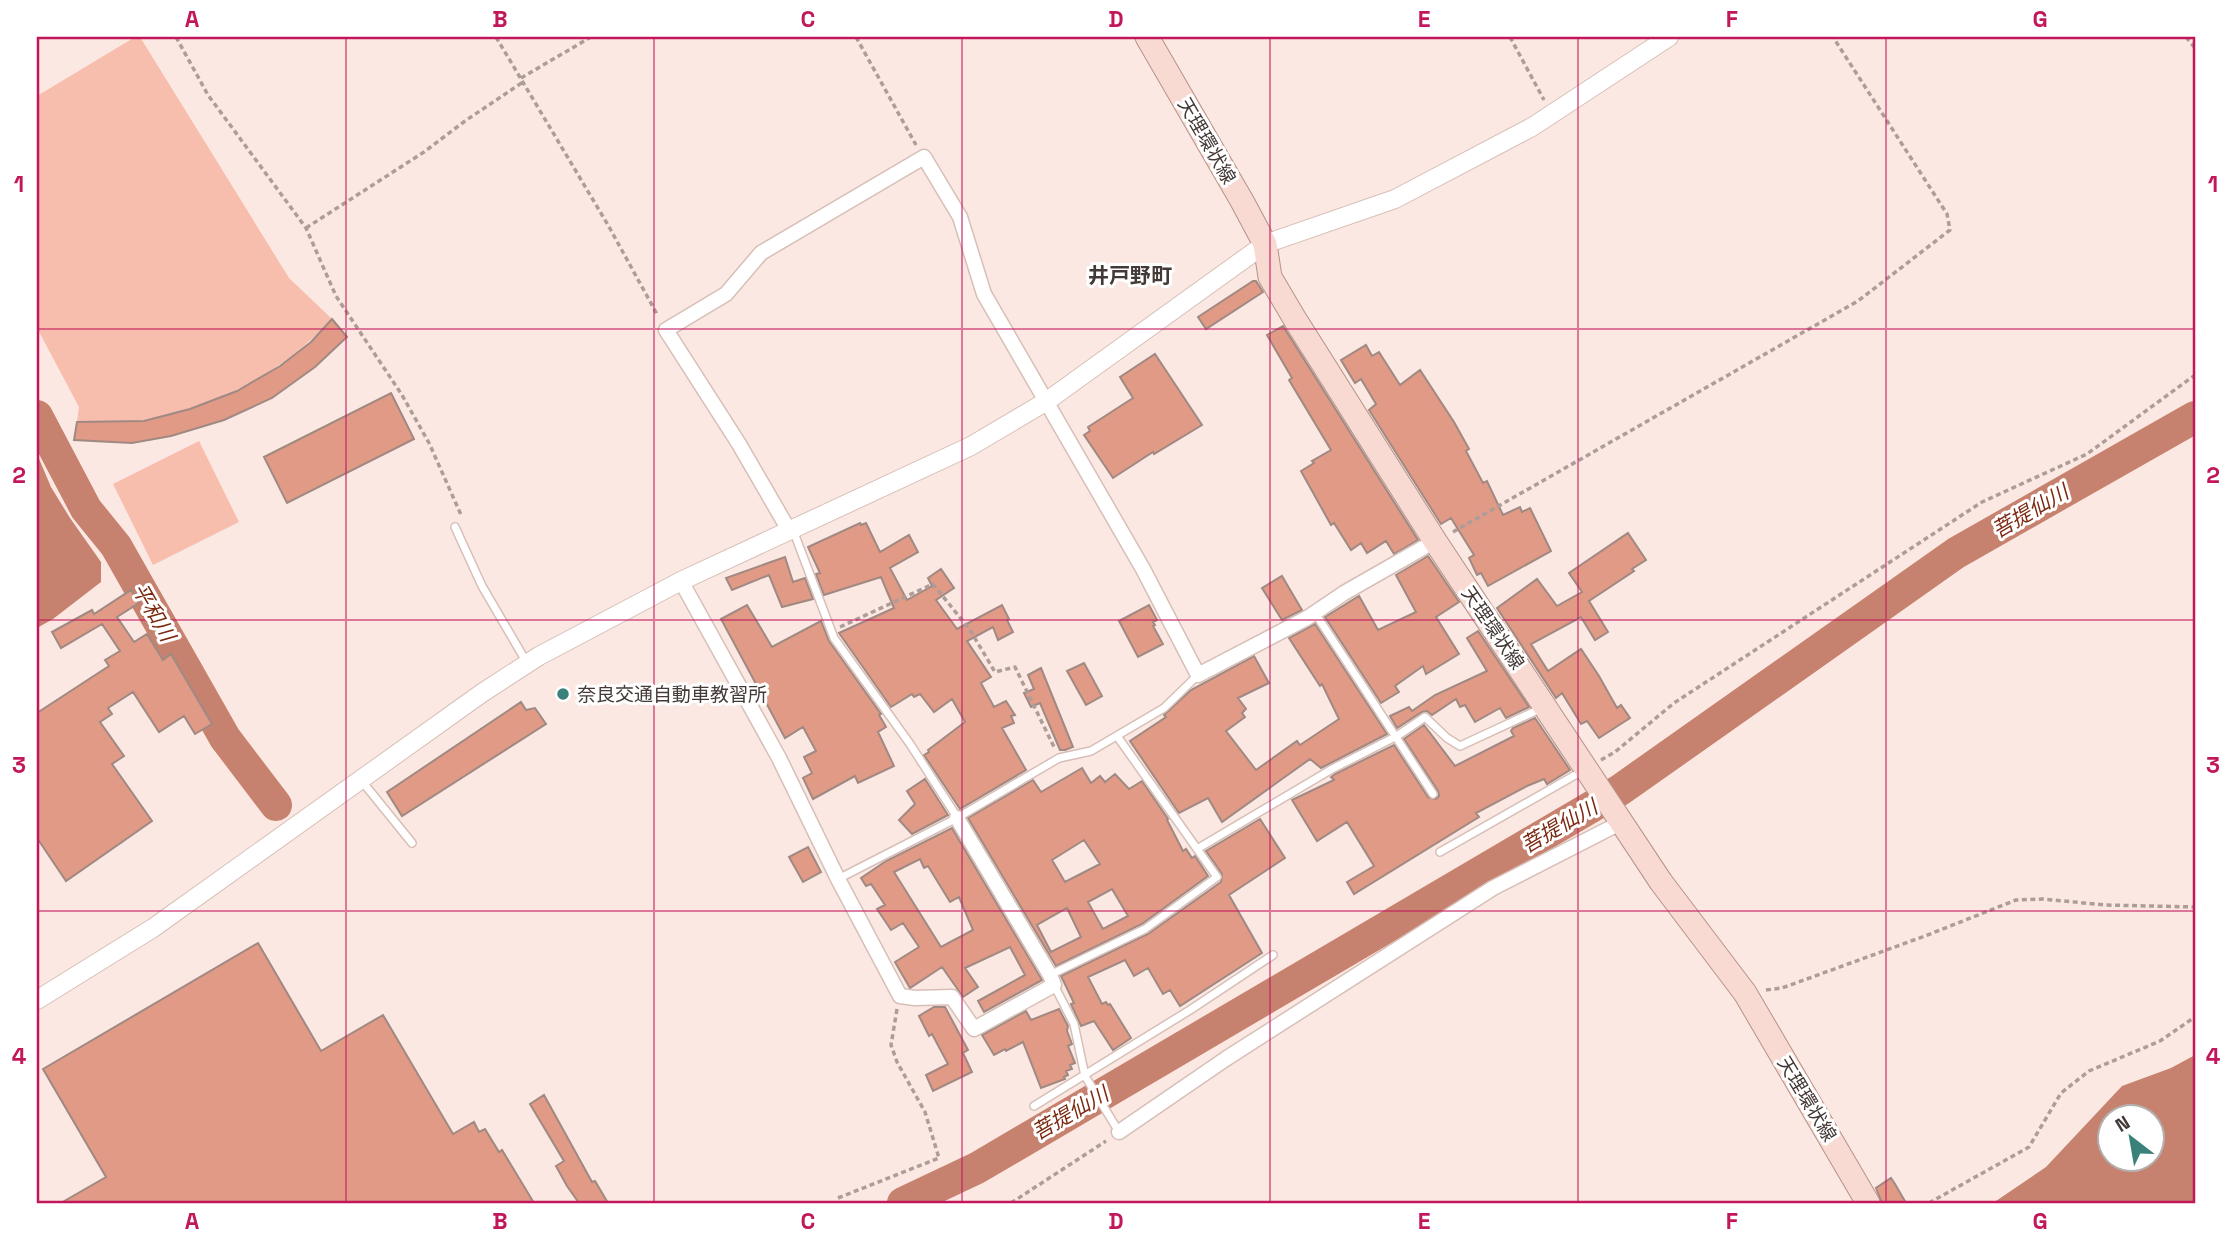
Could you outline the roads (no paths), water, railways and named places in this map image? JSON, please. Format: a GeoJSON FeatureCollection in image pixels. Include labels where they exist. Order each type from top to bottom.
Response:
{"type":"FeatureCollection","features":[{"type":"Feature","properties":{"kind":"main road","name":"天理環状線"},"geometry":{"type":"LineString","coordinates":[[1147,37],[1265,244],[1270,277],[1434,541],[1661,882],[1745,993],[1868,1203]]}},
{"type":"Feature","properties":{"kind":"street"},"geometry":{"type":"LineString","coordinates":[[37,1000],[153,928],[527,663],[681,581],[971,446],[1047,401],[1265,244],[1395,199],[1532,127],[1669,37]]}},
{"type":"Feature","properties":{"kind":"street"},"geometry":{"type":"LineString","coordinates":[[792,531],[666,330],[726,294],[761,253],[923,157],[961,217],[984,294],[1143,569],[1198,676],[1315,613],[1434,541]]}},
{"type":"Feature","properties":{"kind":"street"},"geometry":{"type":"LineString","coordinates":[[681,581],[779,758],[838,879],[900,996],[952,997],[974,1029],[1052,980],[957,818]]}},
{"type":"Feature","properties":{"kind":"street"},"geometry":{"type":"LineString","coordinates":[[1118,1129],[1493,888],[1620,819]]}},
{"type":"Feature","properties":{"kind":"lane"},"geometry":{"type":"LineString","coordinates":[[455,527],[482,586],[527,663]]}},
{"type":"Feature","properties":{"kind":"lane"},"geometry":{"type":"LineString","coordinates":[[792,531],[834,638],[910,744],[957,818]]}},
{"type":"Feature","properties":{"kind":"lane"},"geometry":{"type":"LineString","coordinates":[[1315,613],[1433,794]]}},
{"type":"Feature","properties":{"kind":"lane"},"geometry":{"type":"LineString","coordinates":[[838,879],[957,818],[1059,758],[1091,751],[1164,708],[1198,676]]}},
{"type":"Feature","properties":{"kind":"lane"},"geometry":{"type":"LineString","coordinates":[[1197,849],[1332,769],[1397,736],[1425,717],[1447,738],[1460,746],[1545,706]]}},
{"type":"Feature","properties":{"kind":"lane"},"geometry":{"type":"LineString","coordinates":[[1116,736],[1217,877],[1144,929],[1052,980],[1074,1024],[1086,1078],[1118,1129]]}},
{"type":"Feature","properties":{"kind":"lane"},"geometry":{"type":"LineString","coordinates":[[1440,852],[1589,771]]}},
{"type":"Feature","properties":{"kind":"lane"},"geometry":{"type":"LineString","coordinates":[[361,779],[412,842]]}},
{"type":"Feature","properties":{"kind":"lane"},"geometry":{"type":"LineString","coordinates":[[1034,1105],[1086,1078],[1273,955]]}},
{"type":"Feature","properties":{"kind":"waterway","name":"平和川"},"geometry":{"type":"LineString","coordinates":[[37,416],[86,509],[116,546],[225,738],[276,805]]}},
{"type":"Feature","properties":{"kind":"waterway","name":"菩提仙川"},"geometry":{"type":"LineString","coordinates":[[903,1203],[977,1168],[1620,790],[1956,553],[2195,417]]}},
{"type":"Feature","properties":{"kind":"place","name":"奈良交通自動車教習所"},"geometry":{"type":"Point","coordinates":[563,694]}},
{"type":"Feature","properties":{"kind":"district","name":"井戸野町"},"geometry":{"type":"Point","coordinates":[1130,275]}}]}
